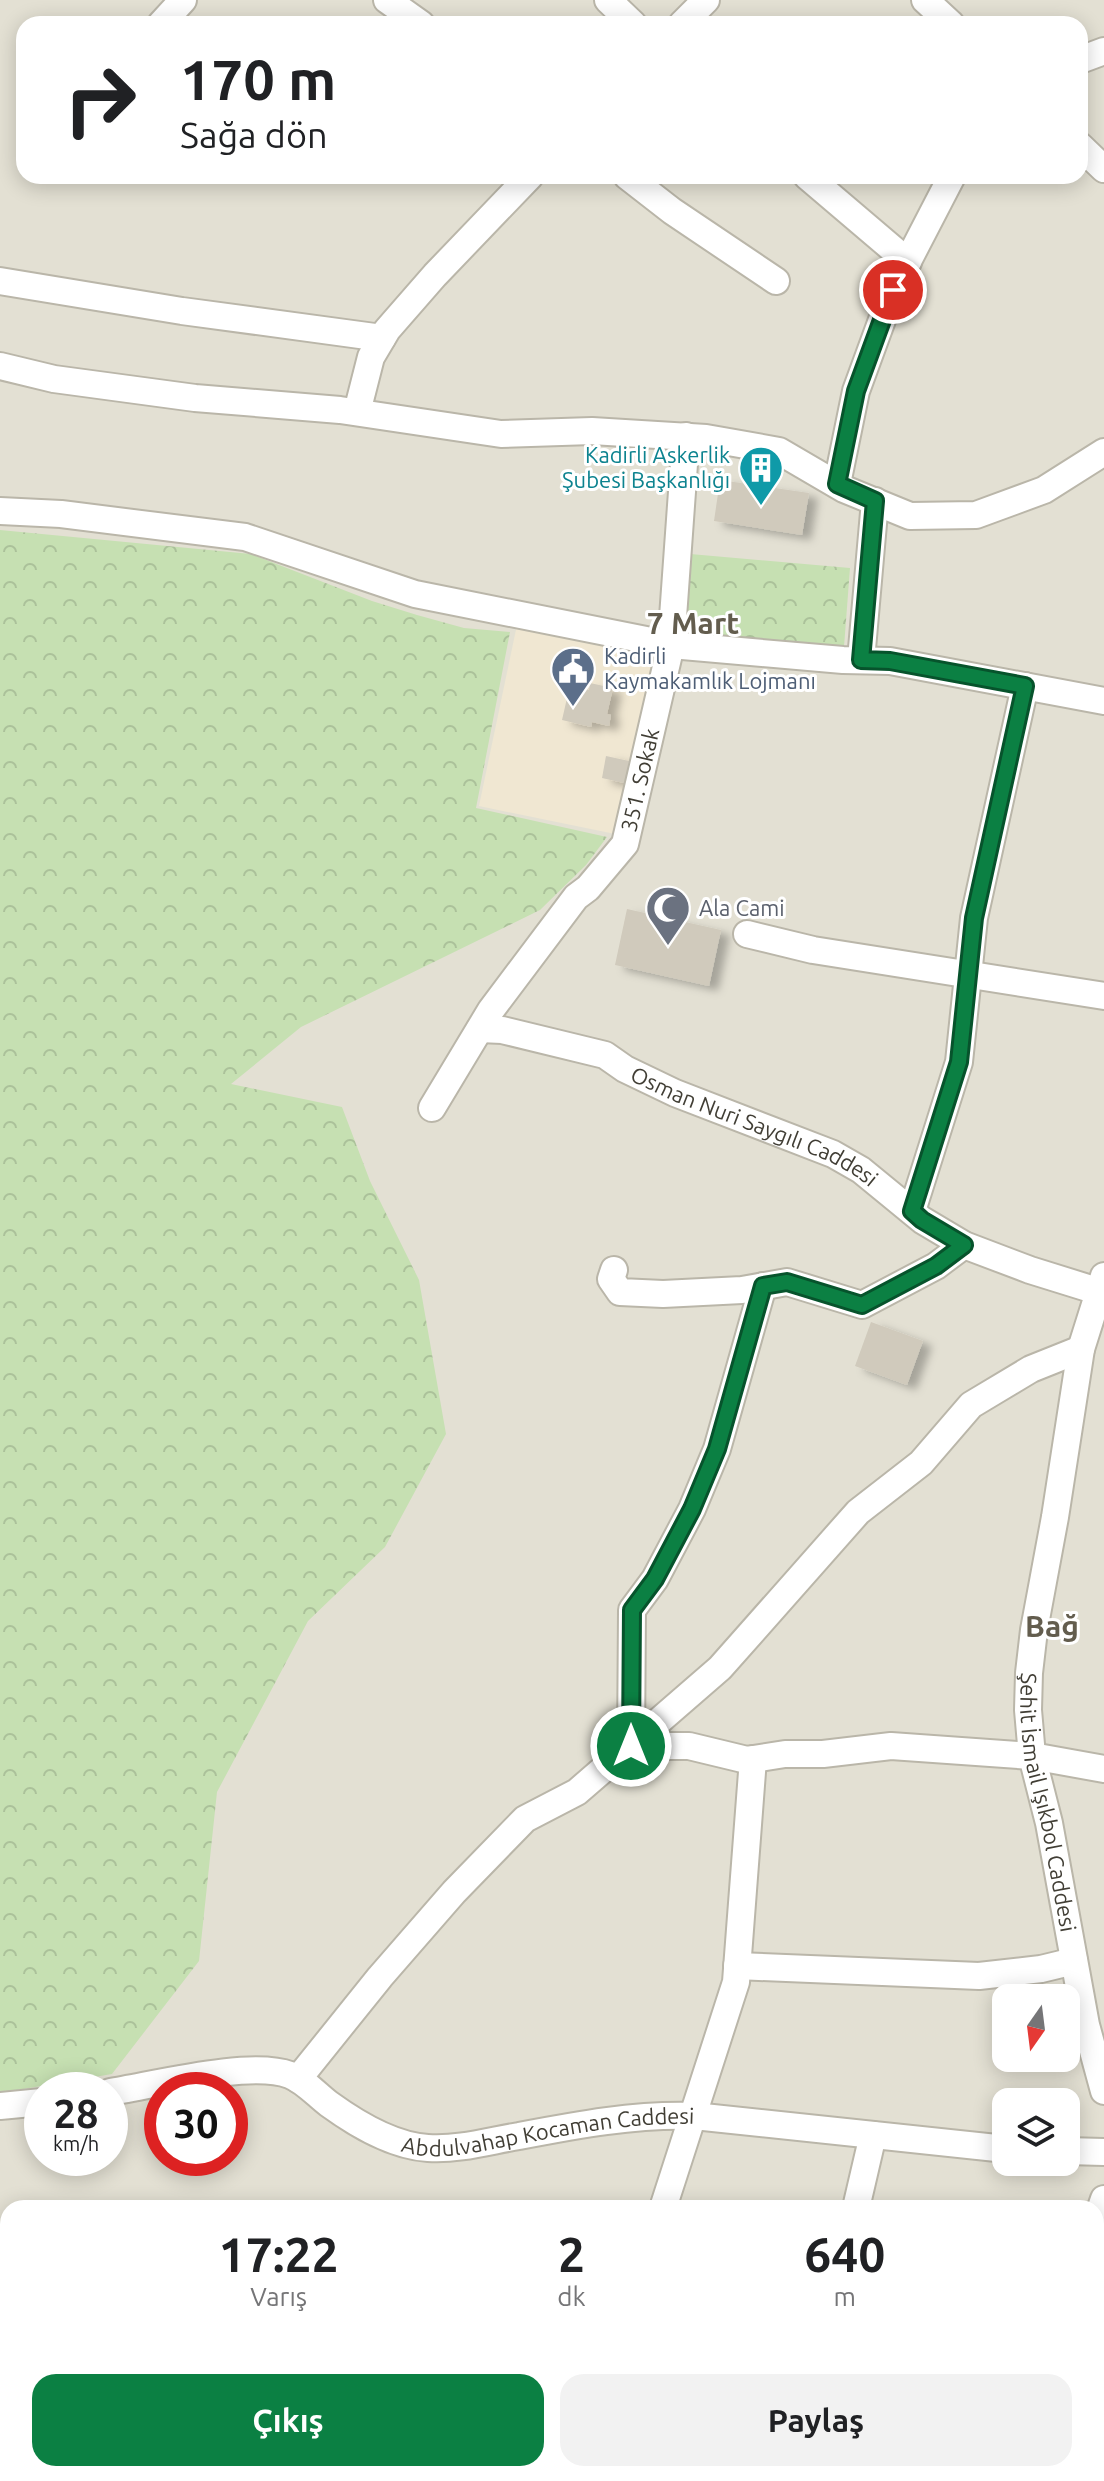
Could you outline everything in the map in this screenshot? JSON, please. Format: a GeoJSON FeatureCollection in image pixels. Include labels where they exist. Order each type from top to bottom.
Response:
{"type":"FeatureCollection","features":[{"type":"Feature","properties":{"kind":"street"},"geometry":{"type":"LineString","coordinates":[[168,16],[183,0]]}},
{"type":"Feature","properties":{"kind":"street"},"geometry":{"type":"LineString","coordinates":[[387,0],[410,16]]}},
{"type":"Feature","properties":{"kind":"street"},"geometry":{"type":"LineString","coordinates":[[608,0],[625,16]]}},
{"type":"Feature","properties":{"kind":"street"},"geometry":{"type":"LineString","coordinates":[[690,16],[706,0]]}},
{"type":"Feature","properties":{"kind":"street"},"geometry":{"type":"LineString","coordinates":[[925,0],[942,16]]}},
{"type":"Feature","properties":{"kind":"street"},"geometry":{"type":"LineString","coordinates":[[1088,154],[1104,169]]}},
{"type":"Feature","properties":{"kind":"street"},"geometry":{"type":"LineString","coordinates":[[357,412],[371,357],[382,338],[435,275],[522,184]]}},
{"type":"Feature","properties":{"kind":"street"},"geometry":{"type":"LineString","coordinates":[[637,184],[776,281]]}},
{"type":"Feature","properties":{"kind":"street"},"geometry":{"type":"LineString","coordinates":[[816,184],[908,262]]}},
{"type":"Feature","properties":{"kind":"street"},"geometry":{"type":"LineString","coordinates":[[837,484],[856,391],[893,290],[948,184]]}},
{"type":"Feature","properties":{"kind":"street"},"geometry":{"type":"LineString","coordinates":[[0,281],[182,311],[382,338]]}},
{"type":"Feature","properties":{"kind":"street"},"geometry":{"type":"LineString","coordinates":[[0,366],[54,379],[180,396],[357,412],[501,434],[592,431],[706,438],[779,451],[837,484],[910,516],[976,515],[1044,490],[1104,452]]}},
{"type":"Feature","properties":{"kind":"street","name":"351. Sokak"},"geometry":{"type":"LineString","coordinates":[[432,1108],[491,1010],[576,897],[588,888],[625,844],[671,645],[686,436]]}},
{"type":"Feature","properties":{"kind":"street"},"geometry":{"type":"LineString","coordinates":[[861,660],[875,501]]}},
{"type":"Feature","properties":{"kind":"street"},"geometry":{"type":"LineString","coordinates":[[0,511],[61,514],[245,537],[415,594],[671,645],[890,661],[1104,701]]}},
{"type":"Feature","properties":{"kind":"street"},"geometry":{"type":"LineString","coordinates":[[912,1211],[959,1062],[974,918],[1025,686]]}},
{"type":"Feature","properties":{"kind":"street"},"geometry":{"type":"LineString","coordinates":[[747,934],[813,950],[1104,996]]}},
{"type":"Feature","properties":{"kind":"street","name":"Osman Nuri Saygılı Caddesi"},"geometry":{"type":"LineString","coordinates":[[480,1029],[502,1030],[605,1055],[625,1069],[675,1093],[833,1154],[861,1170],[922,1220],[964,1245],[1030,1270],[1103,1287]]}},
{"type":"Feature","properties":{"kind":"street"},"geometry":{"type":"LineString","coordinates":[[614,1270],[611,1279],[620,1292],[663,1294],[742,1290],[787,1282],[862,1305],[936,1266],[964,1245]]}},
{"type":"Feature","properties":{"kind":"street"},"geometry":{"type":"LineString","coordinates":[[631,1746],[632,1610],[655,1579],[692,1509],[717,1449],[763,1286]]}},
{"type":"Feature","properties":{"kind":"street","name":"Şehit İsmail Işıkbol Caddesi"},"geometry":{"type":"LineString","coordinates":[[1103,1287],[1081,1349],[1029,1673],[1028,1710],[1032,1756],[1049,1823],[1086,2025],[1104,2091]]}},
{"type":"Feature","properties":{"kind":"street"},"geometry":{"type":"LineString","coordinates":[[298,2079],[454,1892],[525,1819],[577,1792],[720,1668],[858,1512],[921,1463],[971,1405],[1031,1369],[1081,1349]]}},
{"type":"Feature","properties":{"kind":"street"},"geometry":{"type":"LineString","coordinates":[[631,1746],[689,1746],[747,1760],[891,1746],[1032,1756],[1104,1769]]}},
{"type":"Feature","properties":{"kind":"street"},"geometry":{"type":"LineString","coordinates":[[666,2200],[736,1982],[753,1759]]}},
{"type":"Feature","properties":{"kind":"street"},"geometry":{"type":"LineString","coordinates":[[737,1966],[979,1976],[1041,1969],[1074,1961]]}},
{"type":"Feature","properties":{"kind":"street","name":"Abdulvahap Kocaman Caddesi"},"geometry":{"type":"LineString","coordinates":[[128,2089],[243,2071],[281,2072],[298,2079],[360,2124],[402,2144],[425,2148],[467,2146],[632,2118],[694,2116],[992,2148]]}},
{"type":"Feature","properties":{"kind":"street"},"geometry":{"type":"LineString","coordinates":[[0,2106],[24,2104]]}},
{"type":"Feature","properties":{"kind":"street"},"geometry":{"type":"LineString","coordinates":[[858,2200],[873,2135]]}},
{"type":"Feature","properties":{"kind":"street"},"geometry":{"type":"LineString","coordinates":[[1080,2151],[1104,2152]]}},
{"type":"Feature","properties":{"kind":"shaded area"},"geometry":{"type":"Polygon","coordinates":[[[0,0],[1104,0],[1104,2200],[0,2200],[0,0]]]}},
{"type":"Feature","properties":{"kind":"shaded area","name":"Kadirli Kaymakamlık Lojmanı"},"geometry":{"type":"Polygon","coordinates":[[[517,625],[658,654],[620,835],[479,806],[517,625]]]}},
{"type":"Feature","properties":{"kind":"green space"},"geometry":{"type":"Polygon","coordinates":[[[0,530],[251,554],[417,615],[464,628],[510,632],[476,808],[607,837],[586,865],[540,910],[301,1027],[231,1084],[342,1107],[370,1181],[419,1280],[446,1434],[385,1547],[308,1621],[217,1792],[199,1961],[114,2072],[24,2072],[24,2089],[0,2093],[0,530]]]}},
{"type":"Feature","properties":{"kind":"green space"},"geometry":{"type":"Polygon","coordinates":[[[679,553],[850,568],[843,660],[671,645],[679,553]]]}},
{"type":"Feature","properties":{"kind":"building","name":"Kadirli Askerlik Şubesi Başkanlığı"},"geometry":{"type":"Polygon","coordinates":[[[720,480],[809,493],[802,535],[714,521],[720,480]]]}},
{"type":"Feature","properties":{"kind":"building","name":"Kadirli Kaymakamlık Lojmanı"},"geometry":{"type":"Polygon","coordinates":[[[590,683],[613,688],[607,714],[611,715],[609,726],[592,722],[591,727],[562,720],[570,685],[589,690],[590,683]]]}},
{"type":"Feature","properties":{"kind":"building"},"geometry":{"type":"Polygon","coordinates":[[[606,756],[629,761],[624,783],[602,778],[606,756]]]}},
{"type":"Feature","properties":{"kind":"building","name":"Ala Cami"},"geometry":{"type":"Polygon","coordinates":[[[627,909],[721,930],[709,986],[615,965],[627,909]]]}},
{"type":"Feature","properties":{"kind":"building"},"geometry":{"type":"Polygon","coordinates":[[[871,1322],[923,1341],[907,1385],[855,1366],[871,1322]]]}},
{"type":"Feature","properties":{"kind":"place","name":"Kadirli Askerlik Şubesi Başkanlığı"},"geometry":{"type":"Point","coordinates":[761,507]}},
{"type":"Feature","properties":{"kind":"place","name":"Kadirli Kaymakamlık Lojmanı"},"geometry":{"type":"Point","coordinates":[573,708]}},
{"type":"Feature","properties":{"kind":"place","name":"Ala Cami"},"geometry":{"type":"Point","coordinates":[668,947]}},
{"type":"Feature","properties":{"kind":"district","name":"7 Mart"},"geometry":{"type":"Point","coordinates":[693,624]}},
{"type":"Feature","properties":{"kind":"district","name":"Bağ"},"geometry":{"type":"Point","coordinates":[1052,1627]}},
{"type":"Feature","properties":{"kind":"route"},"geometry":{"type":"LineString","coordinates":[[631,1746],[632,1610],[655,1579],[692,1509],[717,1449],[763,1286],[787,1282],[862,1305],[936,1266],[964,1245],[912,1211],[959,1062],[974,918],[1025,686],[890,661],[861,660],[875,501],[837,484],[856,391],[893,290]]}}]}
